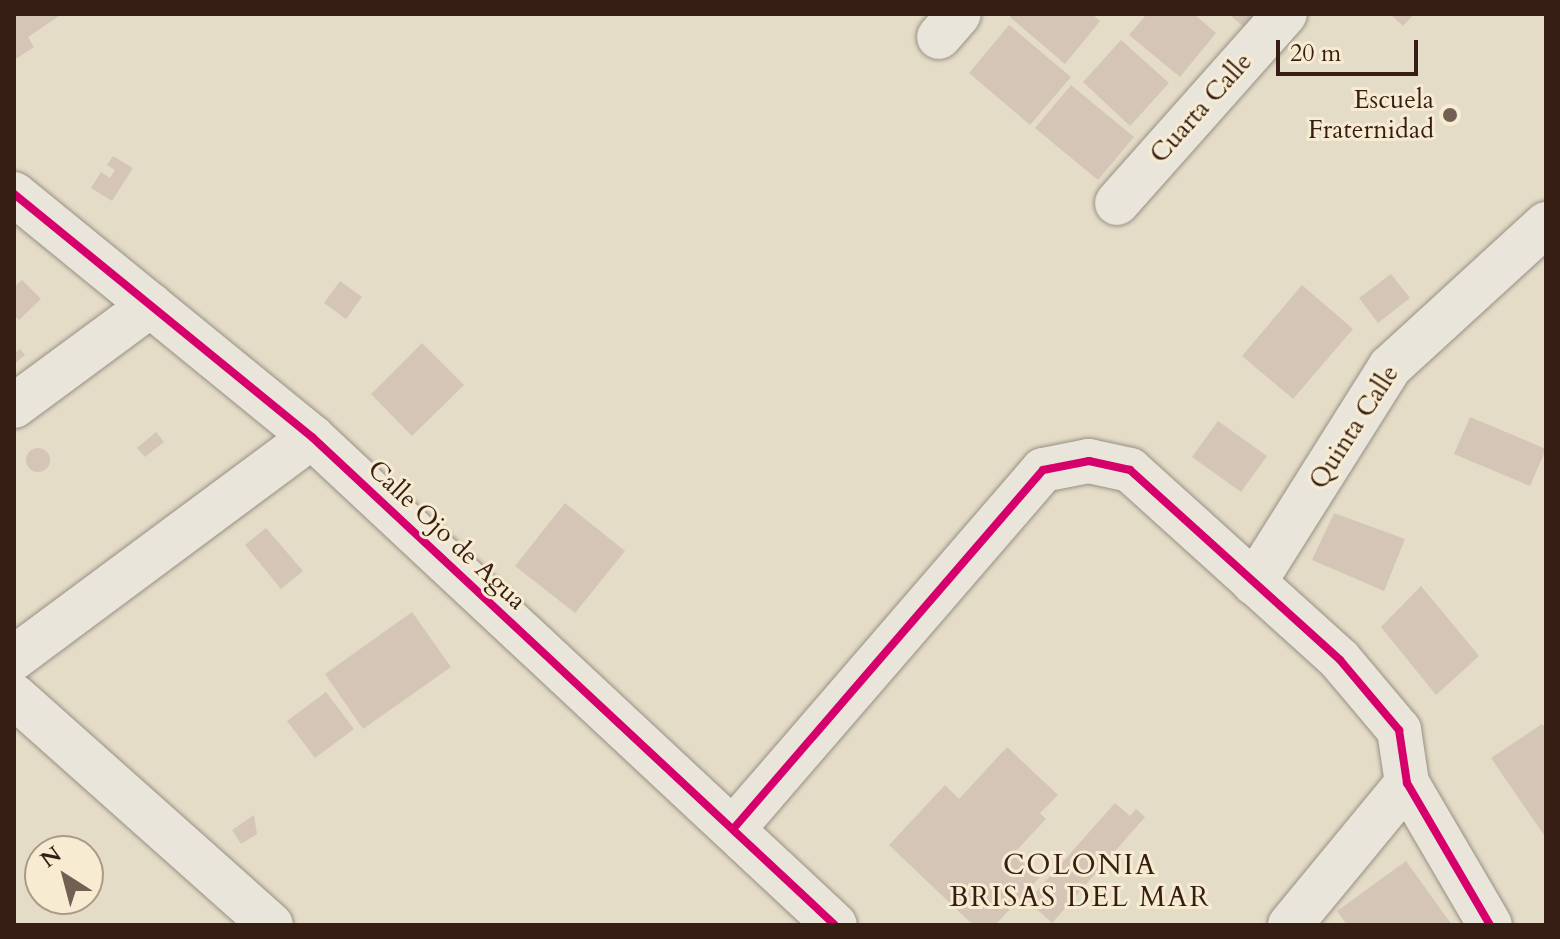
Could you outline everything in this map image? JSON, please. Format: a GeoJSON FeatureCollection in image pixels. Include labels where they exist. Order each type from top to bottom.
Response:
{"type":"FeatureCollection","features":[{"type":"Feature","properties":{"kind":"street","name":"Cuarta Calle"},"geometry":{"type":"LineString","coordinates":[[1117,203],[1285,14]]}},
{"type":"Feature","properties":{"kind":"street","name":"Calle Ojo de Agua"},"geometry":{"type":"LineString","coordinates":[[14,194],[312,437],[835,925]]}},
{"type":"Feature","properties":{"kind":"street","name":"Quinta Calle"},"geometry":{"type":"LineString","coordinates":[[1254,583],[1390,367],[1546,224]]}},
{"type":"Feature","properties":{"kind":"street"},"geometry":{"type":"LineString","coordinates":[[14,406],[151,305]]}},
{"type":"Feature","properties":{"kind":"street"},"geometry":{"type":"LineString","coordinates":[[14,658],[312,437]]}},
{"type":"Feature","properties":{"kind":"street"},"geometry":{"type":"LineString","coordinates":[[734,828],[1043,470],[1089,461],[1130,470],[1340,660],[1399,730],[1407,783],[1490,925]]}},
{"type":"Feature","properties":{"kind":"street"},"geometry":{"type":"LineString","coordinates":[[14,696],[271,925]]}},
{"type":"Feature","properties":{"kind":"street"},"geometry":{"type":"LineString","coordinates":[[1290,925],[1407,783]]}},
{"type":"Feature","properties":{"kind":"building"},"geometry":{"type":"Polygon","coordinates":[[[14,14],[62,14],[28,37],[34,47],[14,60],[14,14]]]}},
{"type":"Feature","properties":{"kind":"building"},"geometry":{"type":"Polygon","coordinates":[[[1013,14],[1092,14],[1100,21],[1065,64],[1010,17],[1013,14]]]}},
{"type":"Feature","properties":{"kind":"building"},"geometry":{"type":"Polygon","coordinates":[[[1147,14],[1194,14],[1216,33],[1180,77],[1129,35],[1147,14]]]}},
{"type":"Feature","properties":{"kind":"building"},"geometry":{"type":"Polygon","coordinates":[[[1229,14],[1263,14],[1248,31],[1229,14]]]}},
{"type":"Feature","properties":{"kind":"building"},"geometry":{"type":"Polygon","coordinates":[[[1390,14],[1414,14],[1403,26],[1390,14]]]}},
{"type":"Feature","properties":{"kind":"building"},"geometry":{"type":"Polygon","coordinates":[[[1009,25],[1071,77],[1030,125],[969,73],[1009,25]]]}},
{"type":"Feature","properties":{"kind":"building"},"geometry":{"type":"Polygon","coordinates":[[[1121,40],[1169,83],[1130,126],[1083,82],[1121,40]]]}},
{"type":"Feature","properties":{"kind":"building"},"geometry":{"type":"Polygon","coordinates":[[[1071,85],[1134,137],[1098,180],[1035,128],[1071,85]]]}},
{"type":"Feature","properties":{"kind":"building"},"geometry":{"type":"Polygon","coordinates":[[[113,156],[133,168],[112,201],[91,188],[101,172],[110,178],[115,170],[107,165],[113,156]]]}},
{"type":"Feature","properties":{"kind":"building"},"geometry":{"type":"Polygon","coordinates":[[[1391,274],[1410,298],[1378,323],[1359,298],[1391,274]]]}},
{"type":"Feature","properties":{"kind":"building"},"geometry":{"type":"Polygon","coordinates":[[[22,280],[41,299],[19,320],[14,315],[14,287],[22,280]]]}},
{"type":"Feature","properties":{"kind":"building"},"geometry":{"type":"Polygon","coordinates":[[[340,281],[362,297],[346,319],[324,303],[340,281]]]}},
{"type":"Feature","properties":{"kind":"building"},"geometry":{"type":"Polygon","coordinates":[[[1302,285],[1353,329],[1293,399],[1242,356],[1302,285]]]}},
{"type":"Feature","properties":{"kind":"building"},"geometry":{"type":"Polygon","coordinates":[[[422,343],[464,385],[412,436],[371,394],[422,343]]]}},
{"type":"Feature","properties":{"kind":"building"},"geometry":{"type":"Polygon","coordinates":[[[20,349],[25,355],[14,364],[14,354],[20,349]]]}},
{"type":"Feature","properties":{"kind":"building"},"geometry":{"type":"Polygon","coordinates":[[[1470,417],[1546,449],[1530,486],[1454,454],[1470,417]]]}},
{"type":"Feature","properties":{"kind":"building"},"geometry":{"type":"Polygon","coordinates":[[[1218,421],[1267,456],[1241,492],[1192,457],[1218,421]]]}},
{"type":"Feature","properties":{"kind":"building"},"geometry":{"type":"Polygon","coordinates":[[[156,432],[164,442],[145,457],[137,448],[156,432]]]}},
{"type":"Feature","properties":{"kind":"building"},"geometry":{"type":"Polygon","coordinates":[[[38,448],[46,452],[50,460],[46,468],[38,472],[30,468],[26,460],[30,452],[38,448]]]}},
{"type":"Feature","properties":{"kind":"building"},"geometry":{"type":"Polygon","coordinates":[[[565,503],[625,551],[575,613],[515,566],[565,503]]]}},
{"type":"Feature","properties":{"kind":"building"},"geometry":{"type":"Polygon","coordinates":[[[1334,513],[1405,539],[1384,591],[1312,560],[1334,513]]]}},
{"type":"Feature","properties":{"kind":"building"},"geometry":{"type":"Polygon","coordinates":[[[266,528],[303,571],[281,589],[245,545],[266,528]]]}},
{"type":"Feature","properties":{"kind":"building"},"geometry":{"type":"Polygon","coordinates":[[[1421,586],[1479,656],[1436,695],[1381,627],[1421,586]]]}},
{"type":"Feature","properties":{"kind":"building"},"geometry":{"type":"Polygon","coordinates":[[[412,612],[451,667],[363,729],[325,674],[412,612]]]}},
{"type":"Feature","properties":{"kind":"building"},"geometry":{"type":"Polygon","coordinates":[[[326,692],[354,729],[315,758],[287,721],[326,692]]]}},
{"type":"Feature","properties":{"kind":"building"},"geometry":{"type":"Polygon","coordinates":[[[1542,724],[1546,729],[1546,838],[1491,758],[1542,724]]]}},
{"type":"Feature","properties":{"kind":"building"},"geometry":{"type":"Polygon","coordinates":[[[1007,747],[1058,795],[1040,813],[1046,819],[1014,853],[1040,877],[995,925],[973,925],[889,845],[945,785],[959,799],[1007,747]]]}},
{"type":"Feature","properties":{"kind":"building"},"geometry":{"type":"Polygon","coordinates":[[[1115,803],[1130,816],[1136,809],[1145,817],[1052,923],[1028,901],[1115,803]]]}},
{"type":"Feature","properties":{"kind":"building"},"geometry":{"type":"Polygon","coordinates":[[[254,815],[257,834],[241,844],[232,830],[254,815]]]}},
{"type":"Feature","properties":{"kind":"building"},"geometry":{"type":"Polygon","coordinates":[[[1406,861],[1452,925],[1347,925],[1337,911],[1406,861]]]}},
{"type":"Feature","properties":{"kind":"cycle path"},"geometry":{"type":"LineString","coordinates":[[14,194],[312,437],[835,925]]}},
{"type":"Feature","properties":{"kind":"cycle path"},"geometry":{"type":"LineString","coordinates":[[734,828],[1043,470],[1089,461],[1130,470],[1340,660],[1399,730],[1407,783],[1490,925]]}},
{"type":"Feature","properties":{"kind":"place","name":"Escuela Fraternidad"},"geometry":{"type":"Point","coordinates":[1450,115]}},
{"type":"Feature","properties":{"kind":"district","name":"COLONIA BRISAS DEL MAR"},"geometry":{"type":"Point","coordinates":[1080,881]}}]}
